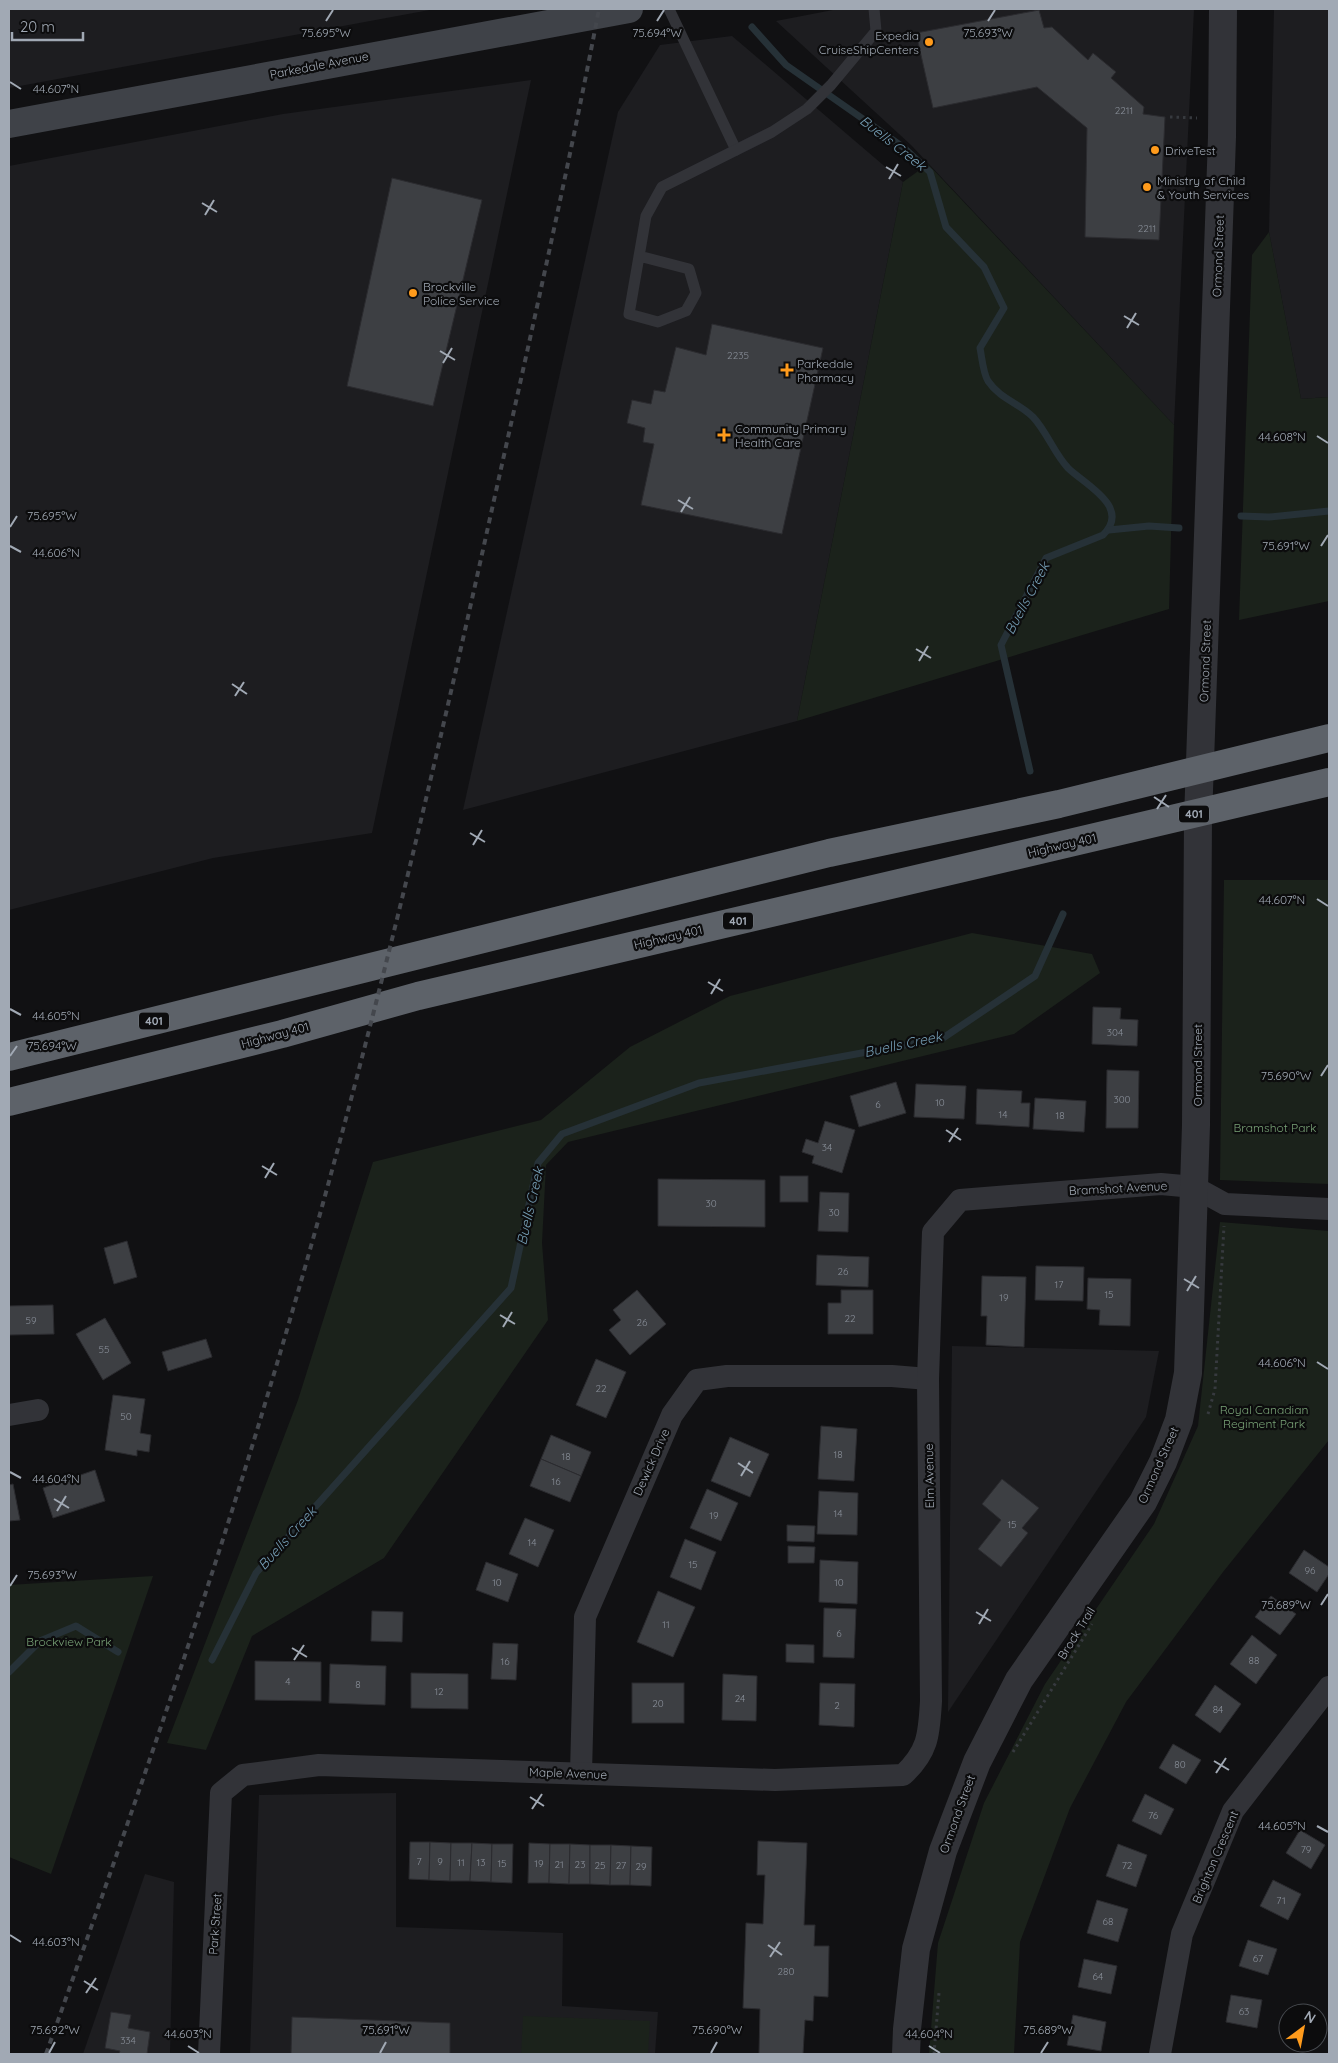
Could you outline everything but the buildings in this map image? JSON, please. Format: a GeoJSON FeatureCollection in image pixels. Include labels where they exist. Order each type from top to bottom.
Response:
{"type":"FeatureCollection","features":[{"type":"Feature","properties":{"kind":"highway","name":"401"},"geometry":{"type":"LineString","coordinates":[[9,1057],[427,955],[829,853],[1059,804],[1320,740]]}},
{"type":"Feature","properties":{"kind":"highway","name":"Highway 401"},"geometry":{"type":"LineString","coordinates":[[9,1102],[282,1034],[418,996],[1329,782]]}},
{"type":"Feature","properties":{"kind":"main road","name":"Parkedale Avenue"},"geometry":{"type":"LineString","coordinates":[[9,124],[629,9]]}},
{"type":"Feature","properties":{"kind":"street","name":"Ormond Street"},"geometry":{"type":"LineString","coordinates":[[906,2054],[916,1949],[943,1851],[977,1762],[1019,1680],[1143,1502],[1179,1420],[1188,1374],[1194,1246],[1198,819],[1222,137],[1222,9]]}},
{"type":"Feature","properties":{"kind":"street","name":"Bramshot Avenue"},"geometry":{"type":"LineString","coordinates":[[963,1199],[1161,1184],[1194,1187],[1225,1204],[1329,1209]]}},
{"type":"Feature","properties":{"kind":"street","name":"Elm Avenue"},"geometry":{"type":"LineString","coordinates":[[916,1762],[928,1739],[931,1701],[928,1379],[933,1232],[963,1199]]}},
{"type":"Feature","properties":{"kind":"street","name":"Dewick Drive"},"geometry":{"type":"LineString","coordinates":[[581,1773],[585,1617],[672,1415],[697,1380],[727,1376],[892,1376],[928,1379]]}},
{"type":"Feature","properties":{"kind":"street"},"geometry":{"type":"LineString","coordinates":[[9,1414],[38,1410]]}},
{"type":"Feature","properties":{"kind":"street","name":"Brighton Crescent"},"geometry":{"type":"LineString","coordinates":[[1160,2054],[1182,1934],[1233,1811],[1329,1687]]}},
{"type":"Feature","properties":{"kind":"street","name":"Maple Avenue"},"geometry":{"type":"LineString","coordinates":[[221,1793],[243,1776],[319,1765],[775,1780],[903,1774],[916,1762]]}},
{"type":"Feature","properties":{"kind":"street","name":"Park Street"},"geometry":{"type":"LineString","coordinates":[[209,2054],[221,1793]]}},
{"type":"Feature","properties":{"kind":"lane"},"geometry":{"type":"LineString","coordinates":[[669,9],[736,150]]}},
{"type":"Feature","properties":{"kind":"lane"},"geometry":{"type":"LineString","coordinates":[[639,256],[689,269],[696,293],[686,311],[658,322],[629,314],[639,256],[646,216],[662,187],[772,132],[807,109],[831,85],[876,31],[874,9]]}},
{"type":"Feature","properties":{"kind":"path"},"geometry":{"type":"LineString","coordinates":[[1170,117],[1203,119]]}},
{"type":"Feature","properties":{"kind":"path"},"geometry":{"type":"LineString","coordinates":[[1207,1418],[1216,1389],[1224,1222]]}},
{"type":"Feature","properties":{"kind":"path","name":"Brock Trail"},"geometry":{"type":"LineString","coordinates":[[1010,1757],[1097,1616]]}},
{"type":"Feature","properties":{"kind":"path"},"geometry":{"type":"LineString","coordinates":[[934,2054],[940,1988]]}},
{"type":"Feature","properties":{"kind":"shaded area"},"geometry":{"type":"Polygon","coordinates":[[[9,9],[435,9],[9,88],[9,9]]]}},
{"type":"Feature","properties":{"kind":"shaded area"},"geometry":{"type":"Polygon","coordinates":[[[838,9],[1194,9],[1174,425],[911,145],[776,21],[838,9]]]}},
{"type":"Feature","properties":{"kind":"shaded area"},"geometry":{"type":"Polygon","coordinates":[[[1274,9],[1329,9],[1329,397],[1301,399],[1269,232],[1274,9]]]}},
{"type":"Feature","properties":{"kind":"shaded area"},"geometry":{"type":"Polygon","coordinates":[[[732,36],[903,182],[797,721],[463,810],[618,112],[660,45],[732,36]]]}},
{"type":"Feature","properties":{"kind":"shaded area"},"geometry":{"type":"Polygon","coordinates":[[[531,80],[372,833],[213,858],[9,910],[9,166],[283,114],[531,80]]]}},
{"type":"Feature","properties":{"kind":"shaded area"},"geometry":{"type":"Polygon","coordinates":[[[952,1346],[1159,1351],[1146,1417],[948,1712],[952,1346]]]}},
{"type":"Feature","properties":{"kind":"shaded area"},"geometry":{"type":"Polygon","coordinates":[[[396,1793],[396,1927],[563,1933],[562,2006],[658,2012],[655,2054],[250,2054],[259,1795],[396,1793]]]}},
{"type":"Feature","properties":{"kind":"shaded area"},"geometry":{"type":"Polygon","coordinates":[[[145,1874],[174,1882],[170,2054],[83,2054],[145,1874]]]}},
{"type":"Feature","properties":{"kind":"green space"},"geometry":{"type":"Polygon","coordinates":[[[928,164],[1174,425],[1169,609],[797,721],[903,182],[928,164]]]}},
{"type":"Feature","properties":{"kind":"green space"},"geometry":{"type":"Polygon","coordinates":[[[1269,232],[1301,399],[1329,397],[1329,601],[1239,620],[1252,255],[1269,232]]]}},
{"type":"Feature","properties":{"kind":"green space","name":"Bramshot Park"},"geometry":{"type":"Polygon","coordinates":[[[1224,880],[1329,880],[1329,1184],[1220,1180],[1224,880]]]}},
{"type":"Feature","properties":{"kind":"green space"},"geometry":{"type":"Polygon","coordinates":[[[972,933],[1092,954],[1100,973],[1014,1034],[568,1142],[546,1165],[542,1243],[548,1320],[384,1558],[252,1636],[206,1750],[167,1743],[298,1400],[373,1162],[541,1120],[630,1047],[730,996],[972,933]]]}},
{"type":"Feature","properties":{"kind":"green space","name":"Royal Canadian Regiment Park"},"geometry":{"type":"Polygon","coordinates":[[[1220,1222],[1329,1231],[1329,1440],[1223,1572],[1126,1702],[1070,1808],[1020,1942],[1014,2054],[929,2054],[938,1943],[984,1803],[1045,1684],[1154,1524],[1198,1426],[1220,1222]]]}},
{"type":"Feature","properties":{"kind":"green space","name":"Brockview Park"},"geometry":{"type":"Polygon","coordinates":[[[153,1576],[51,1874],[9,1857],[9,1585],[153,1576]]]}},
{"type":"Feature","properties":{"kind":"green space"},"geometry":{"type":"Polygon","coordinates":[[[523,2016],[650,2021],[648,2054],[521,2054],[523,2016]]]}},
{"type":"Feature","properties":{"kind":"waterway","name":"Buells Creek"},"geometry":{"type":"LineString","coordinates":[[752,27],[786,65],[903,147],[930,172],[946,227],[984,267],[1004,308],[980,348],[986,378],[1004,397],[1033,417],[1068,468],[1094,489],[1109,506],[1112,515],[1110,525],[1103,535],[1046,558],[1001,645],[1030,771]]}},
{"type":"Feature","properties":{"kind":"waterway"},"geometry":{"type":"LineString","coordinates":[[1241,516],[1269,517],[1329,511]]}},
{"type":"Feature","properties":{"kind":"waterway"},"geometry":{"type":"LineString","coordinates":[[1109,530],[1149,526],[1179,528]]}},
{"type":"Feature","properties":{"kind":"waterway","name":"Buells Creek"},"geometry":{"type":"LineString","coordinates":[[212,1660],[256,1573],[511,1288],[538,1163],[562,1134],[699,1083],[943,1038],[1035,976],[1063,914]]}},
{"type":"Feature","properties":{"kind":"waterway","name":"Buells Creek"},"geometry":{"type":"LineString","coordinates":[[9,1672],[40,1641],[76,1626],[118,1652]]}},
{"type":"Feature","properties":{"kind":"railway"},"geometry":{"type":"LineString","coordinates":[[46,2054],[191,1639],[270,1387],[332,1169],[389,950],[442,730],[547,259],[599,9]]}},
{"type":"Feature","properties":{"kind":"place","name":"Expedia CruiseShipCenters"},"geometry":{"type":"Point","coordinates":[929,42]}},
{"type":"Feature","properties":{"kind":"place","name":"DriveTest"},"geometry":{"type":"Point","coordinates":[1155,150]}},
{"type":"Feature","properties":{"kind":"place","name":"Ministry of Child & Youth Services"},"geometry":{"type":"Point","coordinates":[1147,187]}},
{"type":"Feature","properties":{"kind":"place","name":"Brockville Police Service"},"geometry":{"type":"Point","coordinates":[413,293]}},
{"type":"Feature","properties":{"kind":"place","name":"Parkedale Pharmacy"},"geometry":{"type":"Point","coordinates":[787,370]}},
{"type":"Feature","properties":{"kind":"place","name":"Community Primary Health Care"},"geometry":{"type":"Point","coordinates":[724,435]}}]}
